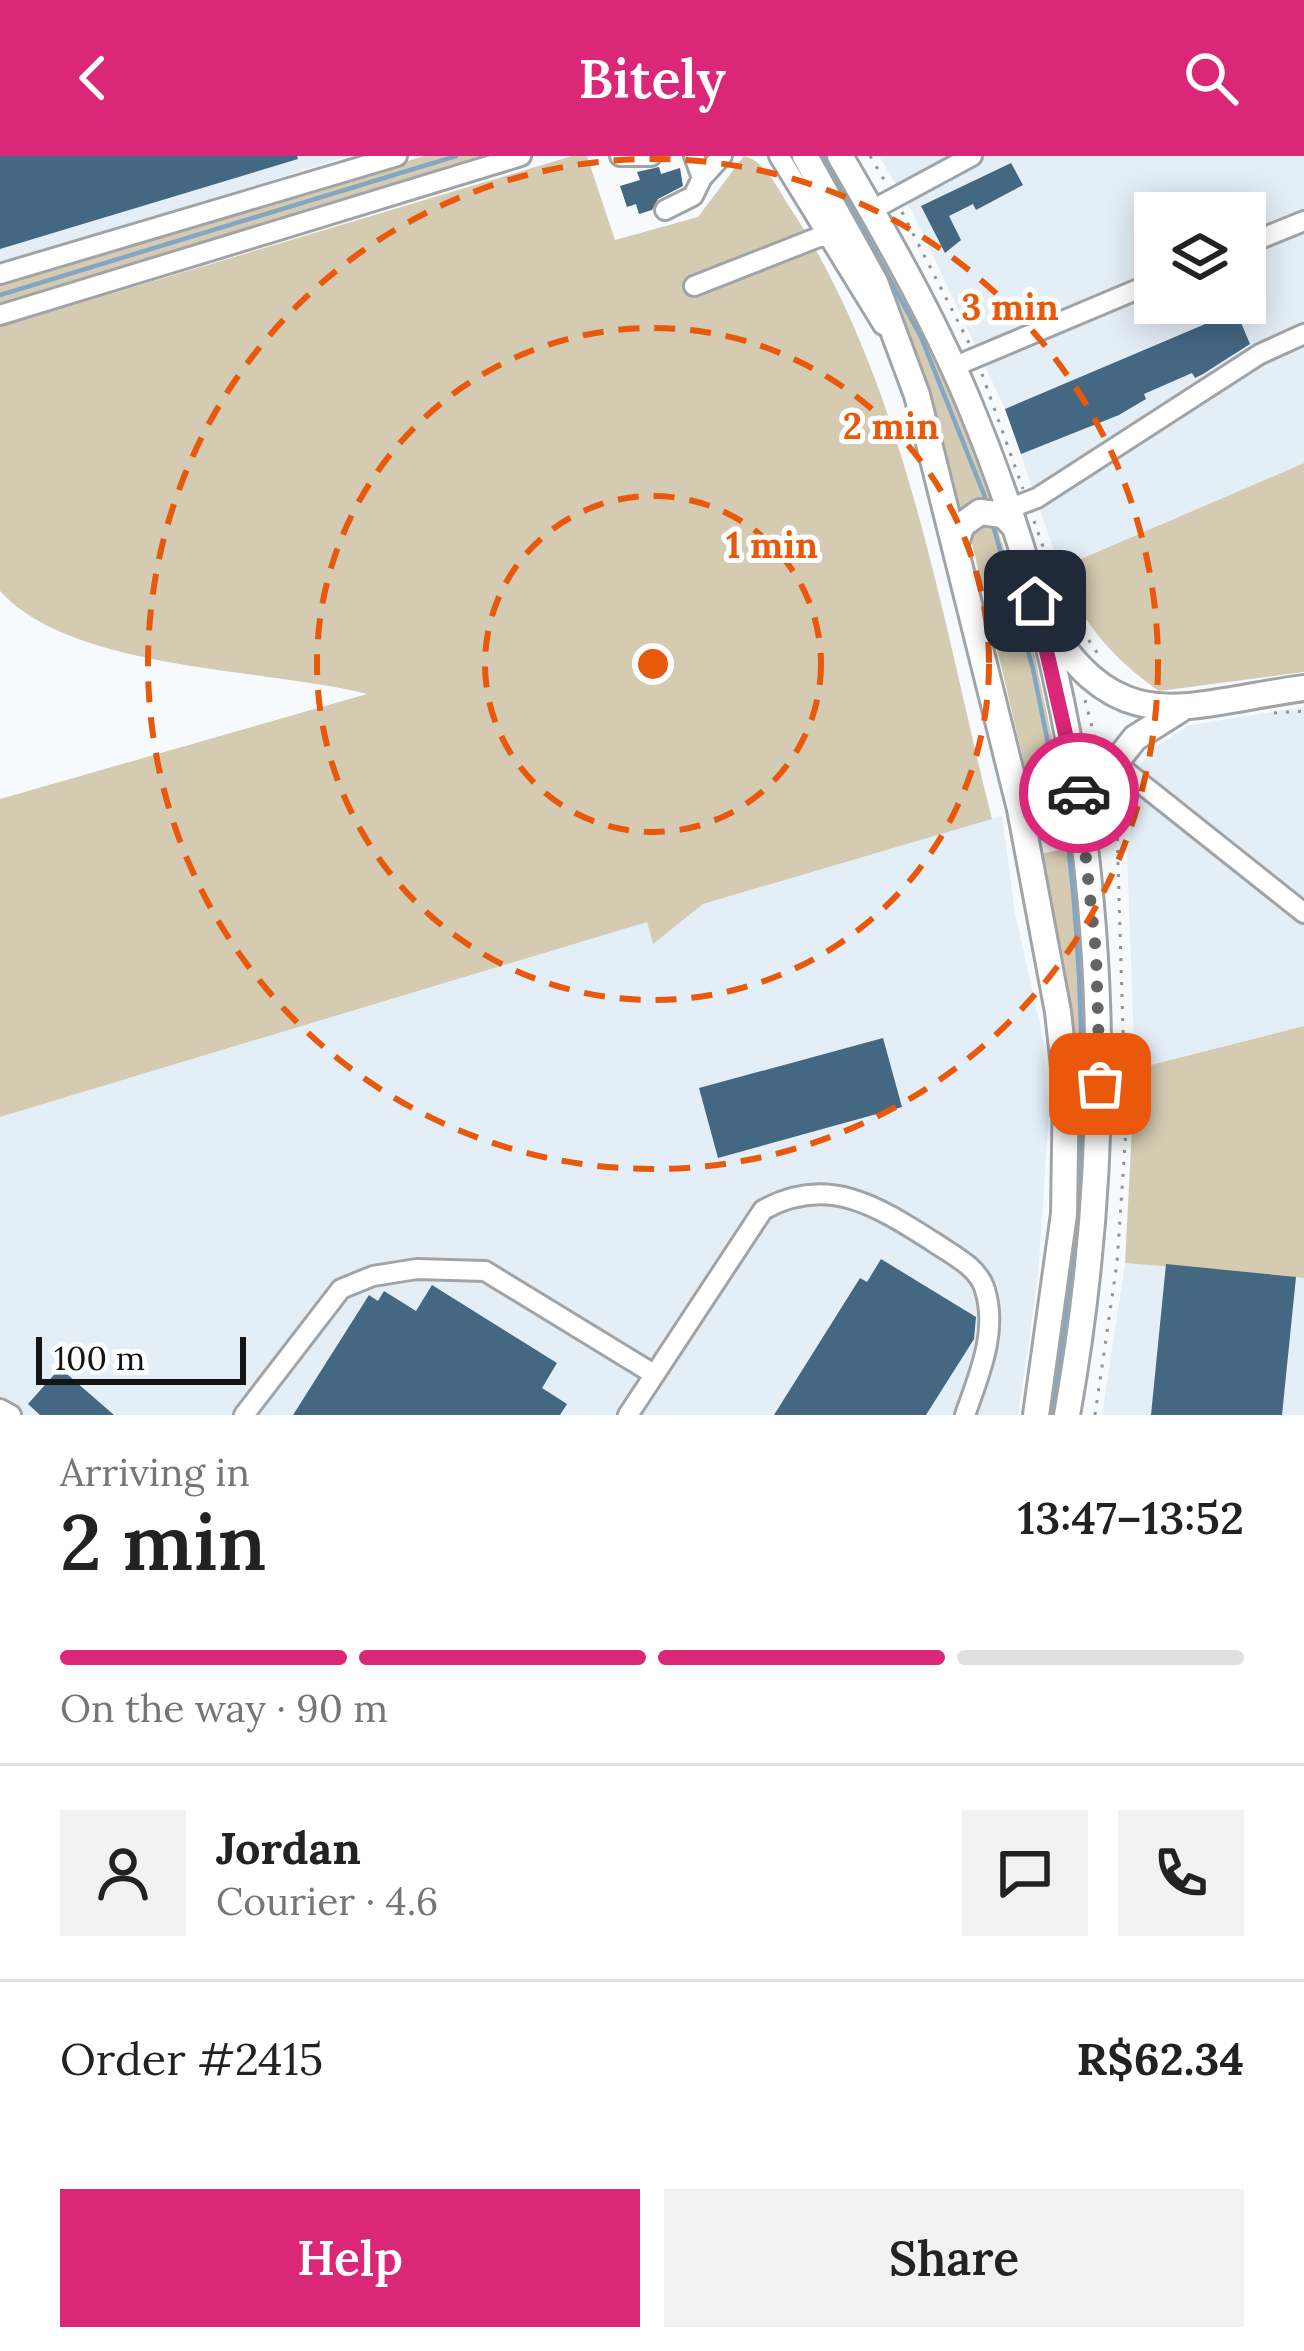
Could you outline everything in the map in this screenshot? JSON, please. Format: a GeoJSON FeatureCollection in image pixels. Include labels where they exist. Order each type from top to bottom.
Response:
{"type":"FeatureCollection","features":[{"type":"Feature","properties":{"kind":"main road"},"geometry":{"type":"LineString","coordinates":[[806,156],[875,282],[910,372],[957,540],[1020,809],[1058,1012],[1066,1084],[1064,1214],[1036,1415]]}},
{"type":"Feature","properties":{"kind":"main road"},"geometry":{"type":"LineString","coordinates":[[841,156],[953,367],[1011,517],[1083,808],[1100,1041],[1097,1173],[1067,1415]]}},
{"type":"Feature","properties":{"kind":"main road"},"geometry":{"type":"LineString","coordinates":[[957,540],[962,525],[980,512],[1011,517]]}},
{"type":"Feature","properties":{"kind":"main road"},"geometry":{"type":"LineString","coordinates":[[1035,601],[1065,650],[1096,684],[1135,706],[1191,705],[1304,688]]}},
{"type":"Feature","properties":{"kind":"main road"},"geometry":{"type":"LineString","coordinates":[[1090,890],[1095,831],[1136,738],[1156,721],[1191,705]]}},
{"type":"Feature","properties":{"kind":"main road"},"geometry":{"type":"LineString","coordinates":[[1020,809],[1036,825],[1066,825],[1116,777]]}},
{"type":"Feature","properties":{"kind":"street"},"geometry":{"type":"LineString","coordinates":[[0,274],[397,156]]}},
{"type":"Feature","properties":{"kind":"street"},"geometry":{"type":"LineString","coordinates":[[0,315],[521,156]]}},
{"type":"Feature","properties":{"kind":"street"},"geometry":{"type":"LineString","coordinates":[[620,156],[651,156]]}},
{"type":"Feature","properties":{"kind":"street"},"geometry":{"type":"LineString","coordinates":[[694,156],[702,178]]}},
{"type":"Feature","properties":{"kind":"street"},"geometry":{"type":"LineString","coordinates":[[665,210],[693,196],[722,156]]}},
{"type":"Feature","properties":{"kind":"street"},"geometry":{"type":"LineString","coordinates":[[778,156],[910,372]]}},
{"type":"Feature","properties":{"kind":"street"},"geometry":{"type":"LineString","coordinates":[[924,156],[933,176]]}},
{"type":"Feature","properties":{"kind":"street"},"geometry":{"type":"LineString","coordinates":[[872,210],[972,156]]}},
{"type":"Feature","properties":{"kind":"street"},"geometry":{"type":"LineString","coordinates":[[1266,236],[1304,221]]}},
{"type":"Feature","properties":{"kind":"street"},"geometry":{"type":"LineString","coordinates":[[694,286],[829,233]]}},
{"type":"Feature","properties":{"kind":"street"},"geometry":{"type":"LineString","coordinates":[[953,367],[1134,291]]}},
{"type":"Feature","properties":{"kind":"street"},"geometry":{"type":"LineString","coordinates":[[1011,517],[1259,354],[1304,334]]}},
{"type":"Feature","properties":{"kind":"street"},"geometry":{"type":"LineString","coordinates":[[1116,777],[1304,913]]}},
{"type":"Feature","properties":{"kind":"street"},"geometry":{"type":"LineString","coordinates":[[628,1415],[763,1210],[786,1198],[834,1194],[868,1201],[966,1263],[984,1283],[992,1321],[965,1415]]}},
{"type":"Feature","properties":{"kind":"street"},"geometry":{"type":"LineString","coordinates":[[244,1415],[341,1289],[374,1276],[417,1269],[485,1271],[652,1373]]}},
{"type":"Feature","properties":{"kind":"street"},"geometry":{"type":"LineString","coordinates":[[0,1409],[10,1415]]}},
{"type":"Feature","properties":{"kind":"path"},"geometry":{"type":"LineString","coordinates":[[1095,1415],[1114,1286],[1126,1130],[1116,777],[1084,696],[1096,684]]}},
{"type":"Feature","properties":{"kind":"path"},"geometry":{"type":"LineString","coordinates":[[1262,715],[1304,711]]}},
{"type":"Feature","properties":{"kind":"shaded area"},"geometry":{"type":"Polygon","coordinates":[[[0,156],[349,156],[0,265],[0,156]]]}},
{"type":"Feature","properties":{"kind":"shaded area"},"geometry":{"type":"Polygon","coordinates":[[[424,156],[493,156],[0,307],[0,283],[424,156]]]}},
{"type":"Feature","properties":{"kind":"shaded area"},"geometry":{"type":"Polygon","coordinates":[[[572,156],[587,156],[615,240],[698,217],[744,156],[766,170],[776,185],[831,277],[892,426],[916,504],[992,819],[703,904],[653,944],[647,922],[0,1117],[0,799],[367,694],[121,652],[32,617],[0,591],[0,327],[572,156]]]}},
{"type":"Feature","properties":{"kind":"shaded area"},"geometry":{"type":"Polygon","coordinates":[[[813,156],[830,156],[876,240],[938,368],[991,501],[972,502],[958,512],[813,156]]]}},
{"type":"Feature","properties":{"kind":"shaded area"},"geometry":{"type":"Polygon","coordinates":[[[879,156],[1304,156],[1304,463],[1060,568],[1005,409],[912,211],[879,156]]]}},
{"type":"Feature","properties":{"kind":"shaded area"},"geometry":{"type":"Polygon","coordinates":[[[1304,463],[1304,672],[1159,691],[1100,637],[1060,568],[1304,463]]]}},
{"type":"Feature","properties":{"kind":"shaded area"},"geometry":{"type":"Polygon","coordinates":[[[976,524],[997,527],[1030,633],[1065,800],[1059,814],[1044,816],[1034,805],[971,539],[976,524]]]}},
{"type":"Feature","properties":{"kind":"shaded area"},"geometry":{"type":"Polygon","coordinates":[[[1304,707],[1304,1026],[1135,1069],[1127,855],[1140,767],[1152,749],[1190,725],[1304,707]]]}},
{"type":"Feature","properties":{"kind":"shaded area"},"geometry":{"type":"Polygon","coordinates":[[[1002,816],[1015,913],[1043,1038],[1049,1114],[1038,1277],[1018,1415],[0,1415],[0,1117],[647,922],[654,943],[703,904],[1002,816]]]}},
{"type":"Feature","properties":{"kind":"shaded area"},"geometry":{"type":"Polygon","coordinates":[[[1074,847],[1088,997],[1084,1216],[1056,1415],[1045,1415],[1076,1073],[1061,948],[1039,854],[1074,847]]]}},
{"type":"Feature","properties":{"kind":"shaded area"},"geometry":{"type":"Polygon","coordinates":[[[1304,1026],[1304,1278],[1125,1263],[1135,1069],[1304,1026]]]}},
{"type":"Feature","properties":{"kind":"shaded area"},"geometry":{"type":"Polygon","coordinates":[[[1125,1263],[1304,1278],[1304,1415],[1102,1415],[1125,1263]]]}},
{"type":"Feature","properties":{"kind":"building"},"geometry":{"type":"Polygon","coordinates":[[[0,156],[297,156],[298,159],[0,249],[0,156]]]}},
{"type":"Feature","properties":{"kind":"building"},"geometry":{"type":"Polygon","coordinates":[[[1011,163],[1023,185],[976,210],[973,204],[949,216],[961,240],[945,253],[921,206],[1011,163]]]}},
{"type":"Feature","properties":{"kind":"building"},"geometry":{"type":"Polygon","coordinates":[[[659,167],[661,174],[680,168],[683,186],[658,199],[652,210],[639,214],[636,204],[627,207],[620,186],[640,180],[637,172],[659,167]]]}},
{"type":"Feature","properties":{"kind":"building"},"geometry":{"type":"Polygon","coordinates":[[[1205,324],[1242,324],[1250,344],[1195,378],[1192,373],[1144,394],[1146,399],[1119,415],[1021,454],[1005,409],[1205,324]]]}},
{"type":"Feature","properties":{"kind":"building"},"geometry":{"type":"Polygon","coordinates":[[[883,1038],[902,1107],[718,1158],[699,1088],[883,1038]]]}},
{"type":"Feature","properties":{"kind":"building"},"geometry":{"type":"Polygon","coordinates":[[[881,1259],[976,1317],[974,1339],[926,1415],[774,1415],[860,1278],[867,1282],[881,1259]]]}},
{"type":"Feature","properties":{"kind":"building"},"geometry":{"type":"Polygon","coordinates":[[[1166,1264],[1296,1277],[1282,1415],[1151,1415],[1166,1264]]]}},
{"type":"Feature","properties":{"kind":"building"},"geometry":{"type":"Polygon","coordinates":[[[432,1285],[557,1363],[542,1388],[567,1404],[560,1415],[293,1415],[369,1295],[378,1301],[384,1291],[416,1311],[432,1285]]]}},
{"type":"Feature","properties":{"kind":"building"},"geometry":{"type":"Polygon","coordinates":[[[60,1368],[114,1415],[40,1415],[28,1404],[60,1368]]]}},
{"type":"Feature","properties":{"kind":"waterway"},"geometry":{"type":"LineString","coordinates":[[0,295],[456,156]]}},
{"type":"Feature","properties":{"kind":"waterway"},"geometry":{"type":"LineString","coordinates":[[823,156],[921,337],[985,497]]}},
{"type":"Feature","properties":{"kind":"waterway"},"geometry":{"type":"LineString","coordinates":[[993,525],[1033,669],[1061,808]]}},
{"type":"Feature","properties":{"kind":"waterway"},"geometry":{"type":"LineString","coordinates":[[1051,1415],[1071,1275],[1081,1134],[1080,993],[1069,852]]}},
{"type":"Feature","properties":{"kind":"way so far"},"geometry":{"type":"LineString","coordinates":[[1079,793],[1096,953],[1100,1084]]}},
{"type":"Feature","properties":{"kind":"route"},"geometry":{"type":"LineString","coordinates":[[1035,601],[1079,793]]}}]}
